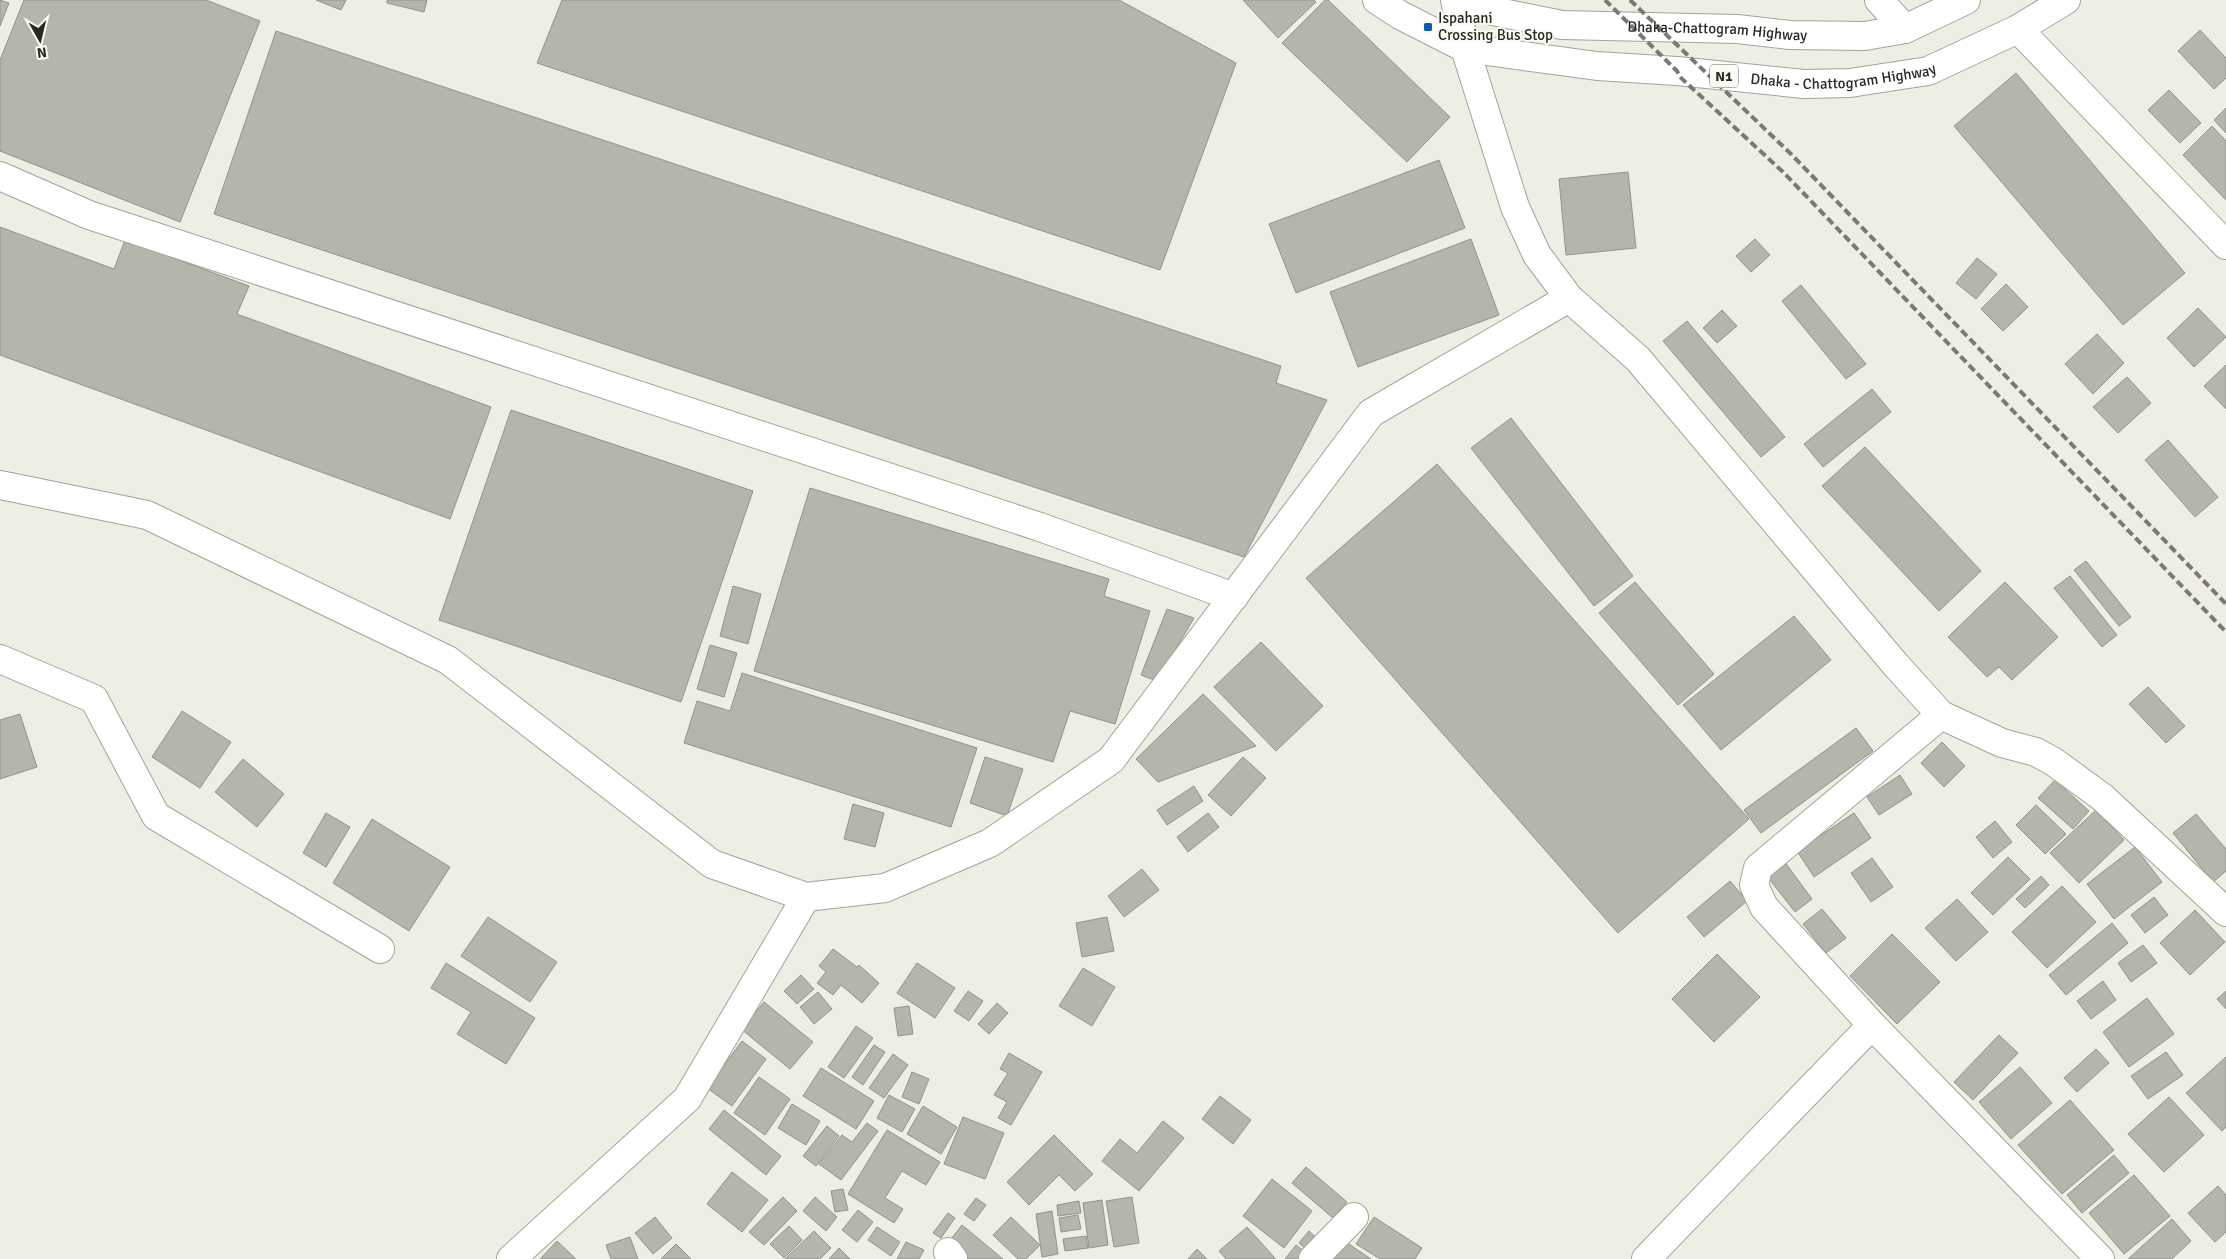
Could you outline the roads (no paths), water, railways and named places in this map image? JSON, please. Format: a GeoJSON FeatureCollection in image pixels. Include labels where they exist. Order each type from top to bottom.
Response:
{"type":"FeatureCollection","features":[{"type":"Feature","properties":{"kind":"main road","name":"Dhaka - Chattogram Highway"},"geometry":{"type":"LineString","coordinates":[[1377,0],[1400,16],[1465,48],[1597,66],[1678,71],[1804,84],[1850,83],[1928,71],[2018,29],[2066,0]]}},
{"type":"Feature","properties":{"kind":"main road"},"geometry":{"type":"LineString","coordinates":[[1455,0],[1465,48],[1515,207],[1536,255],[1569,298],[1638,359],[1889,657],[1941,715],[2002,743],[2036,752],[2054,762],[2102,797],[2226,912]]}},
{"type":"Feature","properties":{"kind":"main road","name":"Dhaka-Chattogram Highway"},"geometry":{"type":"LineString","coordinates":[[1466,0],[1493,10],[1562,25],[1738,29],[1790,35],[1866,36],[1905,29],[1966,0]]}},
{"type":"Feature","properties":{"kind":"main road"},"geometry":{"type":"LineString","coordinates":[[1879,0],[1905,29]]}},
{"type":"Feature","properties":{"kind":"main road"},"geometry":{"type":"LineString","coordinates":[[2018,29],[2223,235]]}},
{"type":"Feature","properties":{"kind":"main road"},"geometry":{"type":"LineString","coordinates":[[0,176],[89,215],[1040,527],[1234,596]]}},
{"type":"Feature","properties":{"kind":"main road"},"geometry":{"type":"LineString","coordinates":[[0,485],[147,515],[448,660],[712,864],[806,897],[885,888],[990,842],[1112,760],[1371,413],[1569,298]]}},
{"type":"Feature","properties":{"kind":"main road"},"geometry":{"type":"LineString","coordinates":[[0,659],[94,699],[156,816],[380,949]]}},
{"type":"Feature","properties":{"kind":"main road"},"geometry":{"type":"LineString","coordinates":[[1941,715],[1758,868],[1754,885],[1764,906],[1872,1025],[2100,1259]]}},
{"type":"Feature","properties":{"kind":"main road"},"geometry":{"type":"LineString","coordinates":[[511,1259],[687,1099],[806,897]]}},
{"type":"Feature","properties":{"kind":"main road"},"geometry":{"type":"LineString","coordinates":[[1646,1259],[1872,1025]]}},
{"type":"Feature","properties":{"kind":"main road"},"geometry":{"type":"LineString","coordinates":[[1313,1259],[1354,1217]]}},
{"type":"Feature","properties":{"kind":"railway"},"geometry":{"type":"LineString","coordinates":[[1605,0],[1677,71],[1680,77],[1783,172],[2226,632]]}},
{"type":"Feature","properties":{"kind":"railway"},"geometry":{"type":"LineString","coordinates":[[1630,0],[1791,154],[2226,604]]}},
{"type":"Feature","properties":{"kind":"place","name":"Ispahani Crossing Bus Stop"},"geometry":{"type":"Point","coordinates":[1428,27]}}]}
